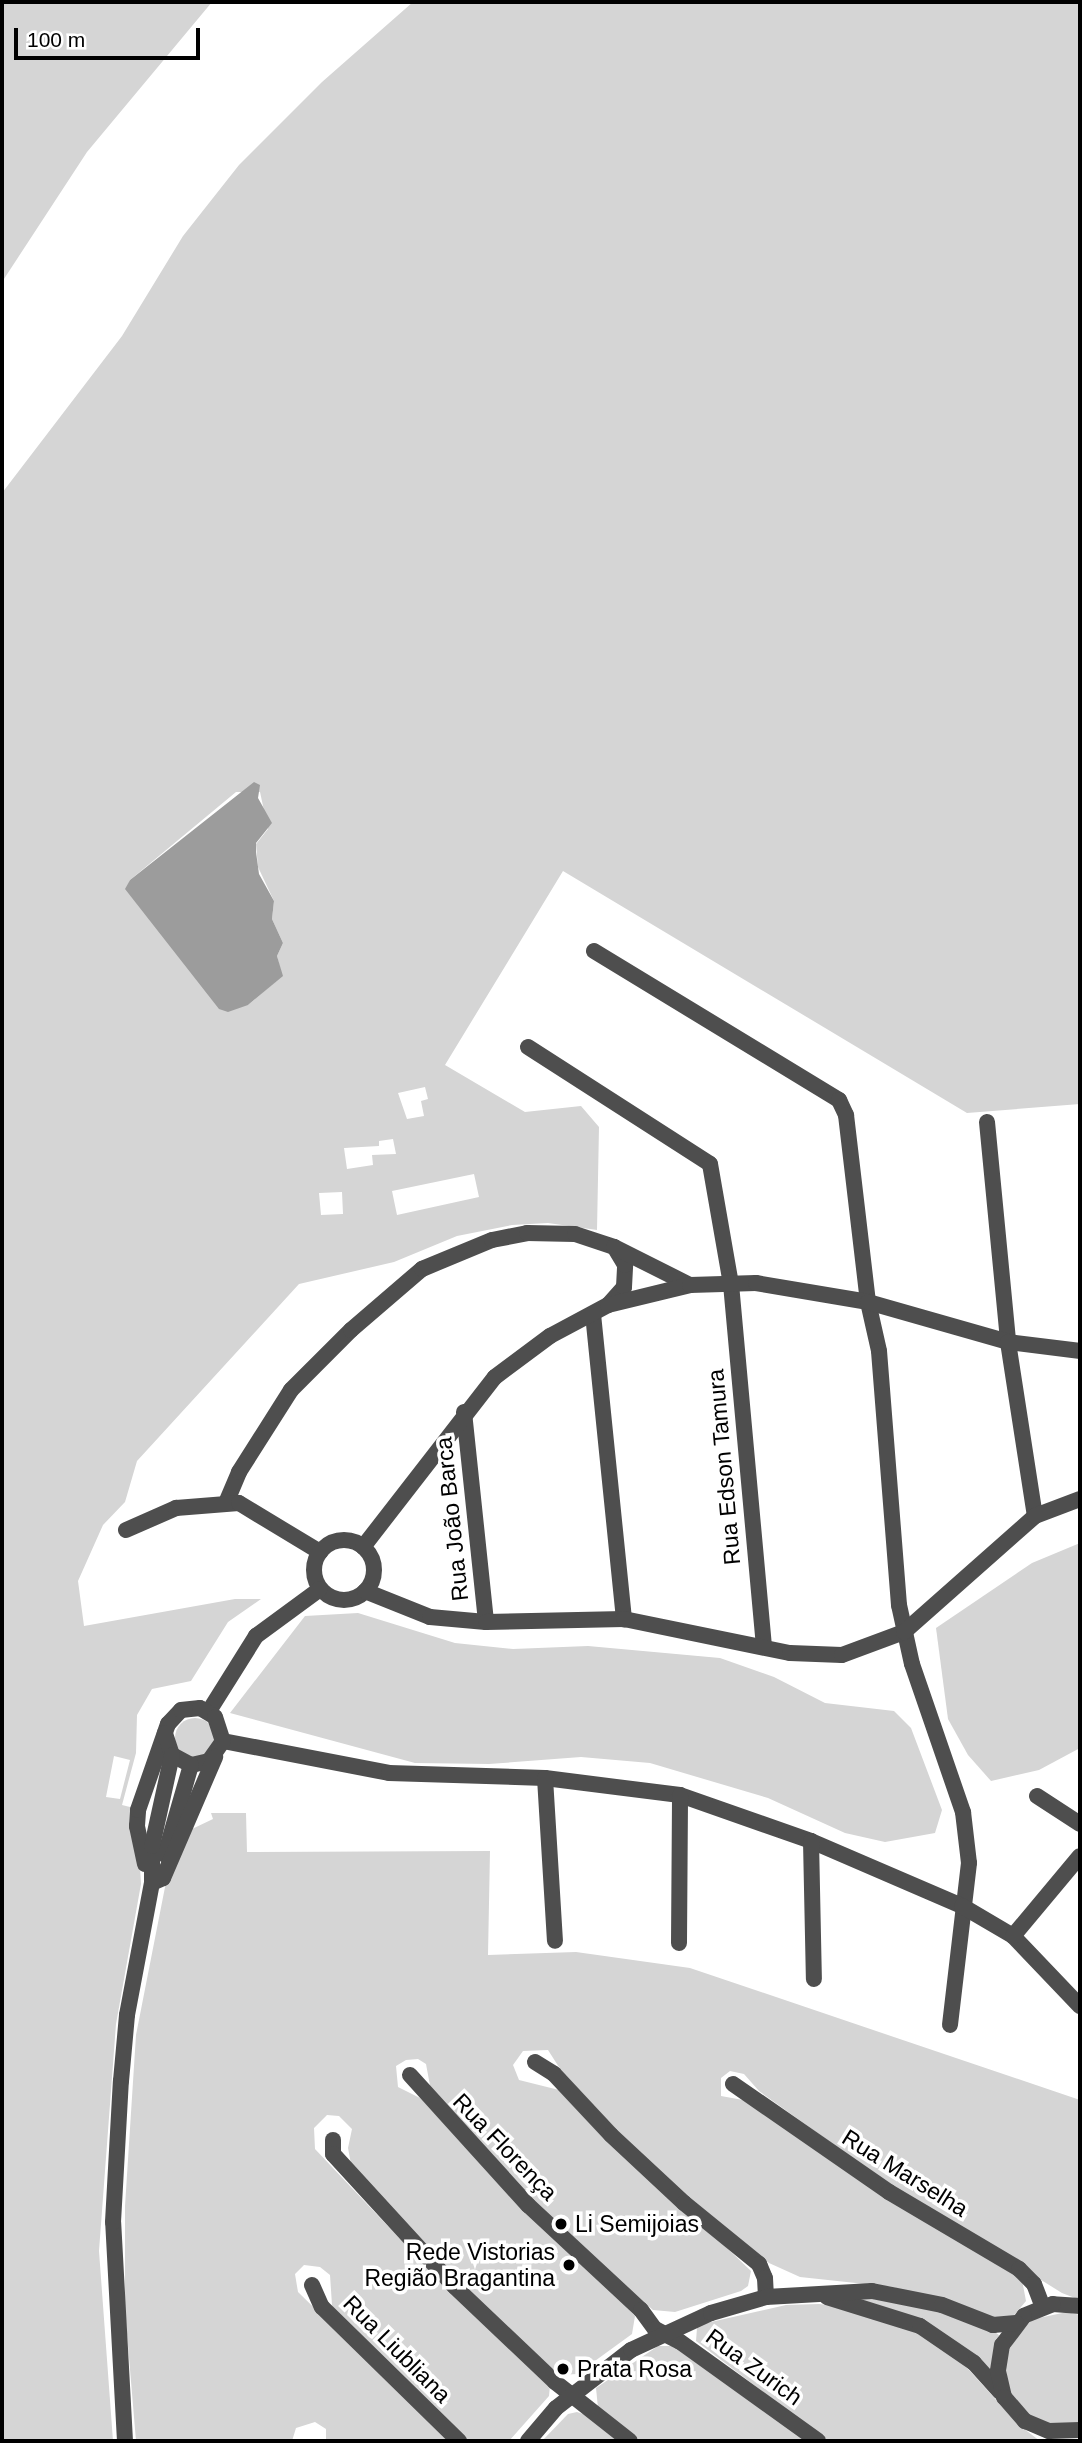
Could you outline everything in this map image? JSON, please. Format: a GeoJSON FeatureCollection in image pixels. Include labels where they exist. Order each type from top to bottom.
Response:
{"type":"FeatureCollection","features":[{"type":"Feature","properties":{"kind":"street"},"geometry":{"type":"LineString","coordinates":[[594,951],[839,1100],[846,1115],[868,1302],[879,1351],[904,1632],[963,1812],[969,1863],[950,2025]]}},
{"type":"Feature","properties":{"kind":"street","name":"Rua Edson Tamura"},"geometry":{"type":"LineString","coordinates":[[528,1046],[710,1164],[731,1284],[764,1646]]}},
{"type":"Feature","properties":{"kind":"street"},"geometry":{"type":"LineString","coordinates":[[987,1122],[1008,1342],[1035,1516]]}},
{"type":"Feature","properties":{"kind":"street"},"geometry":{"type":"LineString","coordinates":[[226,1503],[239,1472],[291,1390],[351,1330],[422,1269],[492,1240],[527,1233],[575,1234],[614,1247],[690,1285]]}},
{"type":"Feature","properties":{"kind":"street"},"geometry":{"type":"LineString","coordinates":[[608,1305],[624,1287],[625,1265],[614,1247]]}},
{"type":"Feature","properties":{"kind":"street"},"geometry":{"type":"LineString","coordinates":[[363,1547],[464,1412],[495,1377],[550,1336],[608,1305],[690,1285],[731,1284],[806,1289],[868,1302],[1008,1342],[1080,1351]]}},
{"type":"Feature","properties":{"kind":"street"},"geometry":{"type":"LineString","coordinates":[[593,1314],[624,1619]]}},
{"type":"Feature","properties":{"kind":"street","name":"Rua João Barca"},"geometry":{"type":"LineString","coordinates":[[464,1412],[486,1622]]}},
{"type":"Feature","properties":{"kind":"street"},"geometry":{"type":"LineString","coordinates":[[320,1552],[314,1574],[320,1589],[337,1600],[365,1591],[430,1617],[486,1622],[624,1619],[790,1653],[842,1655],[904,1632],[1035,1516],[1080,1499]]}},
{"type":"Feature","properties":{"kind":"street"},"geometry":{"type":"LineString","coordinates":[[126,1530],[176,1508],[239,1503],[320,1552]]}},
{"type":"Feature","properties":{"kind":"street"},"geometry":{"type":"LineString","coordinates":[[320,1552],[344,1541],[363,1547],[374,1573],[365,1591]]}},
{"type":"Feature","properties":{"kind":"street"},"geometry":{"type":"LineString","coordinates":[[209,1711],[256,1636],[320,1589]]}},
{"type":"Feature","properties":{"kind":"street"},"geometry":{"type":"LineString","coordinates":[[181,1710],[209,1711],[220,1724],[219,1748],[163,1878],[152,1883],[138,1810],[165,1733],[181,1710]]}},
{"type":"Feature","properties":{"kind":"street"},"geometry":{"type":"LineString","coordinates":[[125,2441],[115,2285],[116,2159],[126,2026],[152,1883],[163,1860],[179,1761],[165,1733]]}},
{"type":"Feature","properties":{"kind":"street"},"geometry":{"type":"LineString","coordinates":[[152,1774],[179,1761],[219,1748],[388,1773],[545,1778],[680,1795],[811,1841],[962,1906],[1013,1936],[1080,2006]]}},
{"type":"Feature","properties":{"kind":"street"},"geometry":{"type":"LineString","coordinates":[[146,1845],[179,1761]]}},
{"type":"Feature","properties":{"kind":"street"},"geometry":{"type":"LineString","coordinates":[[545,1778],[555,1941]]}},
{"type":"Feature","properties":{"kind":"street"},"geometry":{"type":"LineString","coordinates":[[680,1795],[680,1943]]}},
{"type":"Feature","properties":{"kind":"street"},"geometry":{"type":"LineString","coordinates":[[1037,1796],[1080,1824]]}},
{"type":"Feature","properties":{"kind":"street"},"geometry":{"type":"LineString","coordinates":[[811,1841],[814,1979]]}},
{"type":"Feature","properties":{"kind":"street"},"geometry":{"type":"LineString","coordinates":[[146,1845],[160,1851],[163,1860]]}},
{"type":"Feature","properties":{"kind":"street"},"geometry":{"type":"LineString","coordinates":[[1013,1936],[1080,1856]]}},
{"type":"Feature","properties":{"kind":"street"},"geometry":{"type":"LineString","coordinates":[[535,2062],[554,2074],[611,2135],[684,2203],[759,2264],[766,2297]]}},
{"type":"Feature","properties":{"kind":"street","name":"Rua Florença"},"geometry":{"type":"LineString","coordinates":[[410,2075],[527,2205],[661,2333]]}},
{"type":"Feature","properties":{"kind":"street","name":"Rua Marselha"},"geometry":{"type":"LineString","coordinates":[[733,2084],[888,2192],[1019,2269],[1034,2284],[1043,2306]]}},
{"type":"Feature","properties":{"kind":"street"},"geometry":{"type":"LineString","coordinates":[[333,2140],[333,2154],[390,2220],[465,2297],[572,2395],[630,2441]]}},
{"type":"Feature","properties":{"kind":"street","name":"Rua Liubliana"},"geometry":{"type":"LineString","coordinates":[[312,2284],[322,2307],[459,2441]]}},
{"type":"Feature","properties":{"kind":"street"},"geometry":{"type":"LineString","coordinates":[[528,2441],[572,2395],[661,2333],[766,2297],[872,2291],[942,2305],[993,2325],[1016,2323],[1043,2306],[1080,2306]]}},
{"type":"Feature","properties":{"kind":"street"},"geometry":{"type":"LineString","coordinates":[[811,2293],[920,2326],[974,2363],[1014,2411],[1051,2441]]}},
{"type":"Feature","properties":{"kind":"street"},"geometry":{"type":"LineString","coordinates":[[1004,2397],[998,2358],[1016,2323]]}},
{"type":"Feature","properties":{"kind":"street","name":"Rua Zurich"},"geometry":{"type":"LineString","coordinates":[[661,2333],[679,2341],[818,2441]]}},
{"type":"Feature","properties":{"kind":"street"},"geometry":{"type":"LineString","coordinates":[[1039,2429],[1080,2430]]}},
{"type":"Feature","properties":{"kind":"shaded area"},"geometry":{"type":"Polygon","coordinates":[[[2,2],[212,2],[87,152],[2,282],[2,2]]]}},
{"type":"Feature","properties":{"kind":"shaded area"},"geometry":{"type":"Polygon","coordinates":[[[413,2],[1080,2],[1080,1104],[967,1113],[563,871],[445,1065],[525,1112],[581,1106],[599,1127],[597,1230],[548,1223],[512,1225],[457,1236],[394,1262],[299,1284],[137,1461],[125,1502],[103,1525],[78,1581],[84,1626],[235,1599],[261,1599],[228,1622],[191,1681],[152,1689],[137,1715],[136,1753],[122,1805],[130,1807],[136,1802],[141,1884],[116,2024],[99,2251],[113,2441],[2,2441],[2,493],[122,336],[183,236],[239,165],[322,82],[413,2]],[[236,792],[130,880],[126,889],[248,1005],[282,976],[277,956],[283,943],[272,919],[274,901],[258,867],[256,844],[268,829],[260,792],[236,792]],[[425,1087],[398,1093],[407,1119],[424,1116],[421,1101],[428,1099],[425,1087]],[[393,1139],[379,1141],[379,1146],[344,1148],[347,1169],[373,1165],[372,1155],[396,1154],[393,1139]],[[474,1174],[392,1191],[397,1215],[479,1197],[474,1174]],[[342,1192],[319,1193],[321,1215],[343,1214],[342,1192]],[[114,1756],[106,1797],[120,1799],[130,1760],[114,1756]]]}},
{"type":"Feature","properties":{"kind":"shaded area"},"geometry":{"type":"Polygon","coordinates":[[[254,782],[260,785],[258,798],[272,823],[256,843],[256,852],[259,874],[274,901],[272,919],[283,943],[277,956],[283,976],[248,1005],[228,1012],[219,1009],[125,889],[130,880],[254,782]]]}},
{"type":"Feature","properties":{"kind":"shaded area"},"geometry":{"type":"Polygon","coordinates":[[[1080,1543],[1080,1748],[1039,1770],[991,1781],[968,1755],[948,1719],[936,1628],[1032,1563],[1080,1543]]]}},
{"type":"Feature","properties":{"kind":"shaded area"},"geometry":{"type":"Polygon","coordinates":[[[358,1613],[455,1643],[513,1649],[588,1646],[720,1658],[774,1677],[825,1703],[894,1711],[911,1728],[942,1810],[935,1833],[885,1842],[845,1833],[768,1798],[650,1763],[581,1757],[489,1764],[415,1763],[230,1713],[305,1616],[358,1613]]]}},
{"type":"Feature","properties":{"kind":"shaded area"},"geometry":{"type":"Polygon","coordinates":[[[195,1718],[209,1724],[215,1738],[209,1752],[195,1758],[181,1752],[175,1738],[181,1724],[195,1718]]]}},
{"type":"Feature","properties":{"kind":"shaded area"},"geometry":{"type":"Polygon","coordinates":[[[211,1813],[246,1813],[247,1852],[490,1851],[488,1955],[576,1952],[690,1968],[1080,2100],[1080,2300],[1062,2293],[903,2194],[759,2091],[744,2074],[730,2071],[721,2078],[721,2096],[743,2100],[1022,2280],[1026,2301],[1011,2319],[998,2320],[893,2287],[800,2277],[769,2263],[655,2170],[564,2075],[548,2050],[523,2051],[513,2065],[519,2080],[563,2091],[751,2271],[748,2286],[741,2291],[675,2312],[653,2310],[553,2223],[431,2091],[426,2064],[418,2059],[406,2060],[396,2066],[398,2087],[420,2098],[514,2198],[626,2306],[635,2316],[632,2334],[577,2374],[559,2375],[465,2289],[351,2164],[348,2148],[352,2129],[339,2116],[327,2115],[314,2128],[315,2149],[436,2277],[550,2386],[549,2396],[509,2441],[466,2441],[339,2318],[332,2305],[330,2275],[320,2267],[304,2265],[295,2274],[298,2292],[450,2441],[326,2441],[326,2429],[315,2422],[296,2428],[292,2441],[136,2441],[125,2310],[125,2206],[136,2035],[166,1882],[192,1829],[213,1819],[211,1813]]]}},
{"type":"Feature","properties":{"kind":"shaded area"},"geometry":{"type":"Polygon","coordinates":[[[851,2297],[907,2302],[989,2328],[999,2335],[990,2370],[925,2322],[851,2297]]]}},
{"type":"Feature","properties":{"kind":"shaded area"},"geometry":{"type":"Polygon","coordinates":[[[819,2304],[851,2308],[909,2328],[960,2360],[1019,2425],[1040,2441],[828,2441],[696,2341],[697,2328],[702,2324],[786,2305],[819,2304]]]}},
{"type":"Feature","properties":{"kind":"shaded area"},"geometry":{"type":"Polygon","coordinates":[[[1067,2312],[1080,2315],[1080,2424],[1053,2427],[1025,2414],[1008,2389],[1005,2357],[1021,2329],[1034,2319],[1067,2312]]]}},
{"type":"Feature","properties":{"kind":"shaded area"},"geometry":{"type":"Polygon","coordinates":[[[658,2346],[676,2346],[808,2441],[640,2441],[598,2408],[596,2388],[658,2346]]]}},
{"type":"Feature","properties":{"kind":"shaded area"},"geometry":{"type":"Polygon","coordinates":[[[577,2412],[586,2415],[620,2441],[542,2441],[568,2414],[577,2412]]]}},
{"type":"Feature","properties":{"kind":"place","name":"Li Semijoias"},"geometry":{"type":"Point","coordinates":[561,2224]}},
{"type":"Feature","properties":{"kind":"place","name":"Rede Vistorias Região Bragantina"},"geometry":{"type":"Point","coordinates":[569,2265]}},
{"type":"Feature","properties":{"kind":"place","name":"Prata Rosa"},"geometry":{"type":"Point","coordinates":[563,2369]}}]}
